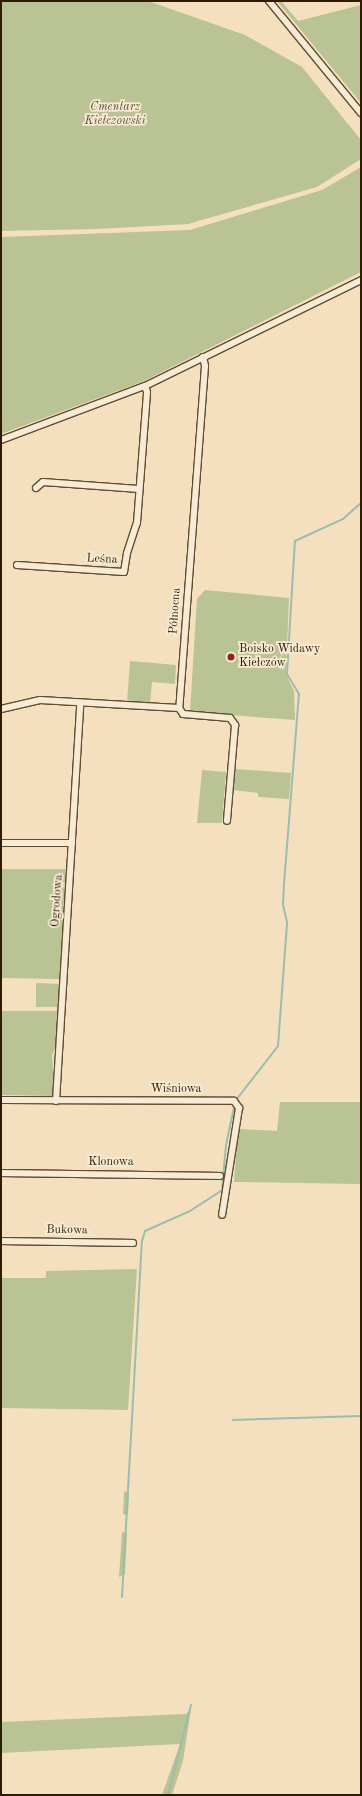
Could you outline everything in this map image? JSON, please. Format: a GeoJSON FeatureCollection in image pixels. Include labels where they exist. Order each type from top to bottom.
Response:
{"type":"FeatureCollection","features":[{"type":"Feature","properties":{"kind":"street"},"geometry":{"type":"LineString","coordinates":[[269,1],[361,114]]}},
{"type":"Feature","properties":{"kind":"street"},"geometry":{"type":"LineString","coordinates":[[1,440],[145,386],[361,280]]}},
{"type":"Feature","properties":{"kind":"street","name":"Północna"},"geometry":{"type":"LineString","coordinates":[[179,708],[205,366],[203,357]]}},
{"type":"Feature","properties":{"kind":"street","name":"Leśna"},"geometry":{"type":"LineString","coordinates":[[18,565],[124,572],[127,553],[137,523],[145,386]]}},
{"type":"Feature","properties":{"kind":"street"},"geometry":{"type":"LineString","coordinates":[[36,488],[43,482],[140,489]]}},
{"type":"Feature","properties":{"kind":"street"},"geometry":{"type":"LineString","coordinates":[[1,709],[40,700],[179,708],[183,714],[230,718],[235,725],[227,821]]}},
{"type":"Feature","properties":{"kind":"street","name":"Ogrodowa"},"geometry":{"type":"LineString","coordinates":[[56,1101],[80,703]]}},
{"type":"Feature","properties":{"kind":"street"},"geometry":{"type":"LineString","coordinates":[[1,843],[72,843]]}},
{"type":"Feature","properties":{"kind":"street","name":"Wiśniowa"},"geometry":{"type":"LineString","coordinates":[[1,1100],[230,1100],[237,1103],[239,1108],[222,1215]]}},
{"type":"Feature","properties":{"kind":"street","name":"Klonowa"},"geometry":{"type":"LineString","coordinates":[[1,1173],[220,1176]]}},
{"type":"Feature","properties":{"kind":"street","name":"Bukowa"},"geometry":{"type":"LineString","coordinates":[[1,1241],[133,1243]]}},
{"type":"Feature","properties":{"kind":"green space","name":"Cmentarz Kiełczowski"},"geometry":{"type":"Polygon","coordinates":[[[1,1],[148,1],[245,35],[302,67],[361,140],[361,159],[317,187],[188,224],[97,229],[1,231],[1,1]]]}},
{"type":"Feature","properties":{"kind":"green space"},"geometry":{"type":"Polygon","coordinates":[[[277,1],[281,1],[298,21],[361,5],[361,103],[277,1]]]}},
{"type":"Feature","properties":{"kind":"green space"},"geometry":{"type":"Polygon","coordinates":[[[361,167],[361,272],[144,381],[1,434],[1,237],[190,230],[322,190],[361,167]]]}},
{"type":"Feature","properties":{"kind":"green space"},"geometry":{"type":"Polygon","coordinates":[[[205,590],[289,598],[286,674],[294,691],[295,720],[190,712],[197,599],[205,590]]]}},
{"type":"Feature","properties":{"kind":"green space"},"geometry":{"type":"Polygon","coordinates":[[[130,661],[176,665],[175,684],[152,682],[150,703],[127,702],[130,661]]]}},
{"type":"Feature","properties":{"kind":"green space"},"geometry":{"type":"Polygon","coordinates":[[[235,769],[291,773],[289,799],[258,797],[258,793],[233,790],[235,769]]]}},
{"type":"Feature","properties":{"kind":"green space"},"geometry":{"type":"Polygon","coordinates":[[[202,770],[226,772],[222,823],[197,823],[202,770]]]}},
{"type":"Feature","properties":{"kind":"green space"},"geometry":{"type":"Polygon","coordinates":[[[1,869],[68,869],[59,979],[1,978],[1,869]]]}},
{"type":"Feature","properties":{"kind":"green space"},"geometry":{"type":"Polygon","coordinates":[[[36,983],[61,984],[59,1007],[36,1007],[36,983]]]}},
{"type":"Feature","properties":{"kind":"green space"},"geometry":{"type":"Polygon","coordinates":[[[1,1011],[60,1011],[57,1044],[52,1055],[55,1096],[1,1095],[1,1011]]]}},
{"type":"Feature","properties":{"kind":"green space"},"geometry":{"type":"Polygon","coordinates":[[[280,1102],[361,1102],[361,1184],[234,1182],[238,1129],[277,1131],[280,1102]]]}},
{"type":"Feature","properties":{"kind":"green space"},"geometry":{"type":"Polygon","coordinates":[[[137,1269],[128,1410],[1,1408],[1,1278],[46,1278],[46,1271],[137,1269]]]}},
{"type":"Feature","properties":{"kind":"green space"},"geometry":{"type":"Polygon","coordinates":[[[124,1491],[129,1493],[128,1515],[123,1514],[124,1491]]]}},
{"type":"Feature","properties":{"kind":"green space"},"geometry":{"type":"Polygon","coordinates":[[[122,1532],[127,1533],[125,1574],[119,1577],[122,1532]]]}},
{"type":"Feature","properties":{"kind":"green space"},"geometry":{"type":"Polygon","coordinates":[[[191,1709],[183,1761],[172,1795],[162,1795],[180,1744],[1,1753],[1,1722],[186,1714],[191,1709]]]}},
{"type":"Feature","properties":{"kind":"waterway"},"geometry":{"type":"LineString","coordinates":[[236,1100],[278,1046],[287,922],[283,904],[284,884],[299,694],[287,674],[295,541],[343,519],[361,503]]}},
{"type":"Feature","properties":{"kind":"waterway"},"geometry":{"type":"LineString","coordinates":[[122,1597],[142,1241],[145,1231],[190,1211],[222,1190],[226,1145],[234,1106]]}},
{"type":"Feature","properties":{"kind":"waterway"},"geometry":{"type":"LineString","coordinates":[[233,1420],[361,1416]]}},
{"type":"Feature","properties":{"kind":"waterway"},"geometry":{"type":"LineString","coordinates":[[168,1795],[191,1705]]}},
{"type":"Feature","properties":{"kind":"place","name":"Boisko Widawy Kiełczów"},"geometry":{"type":"Point","coordinates":[231,657]}}]}
